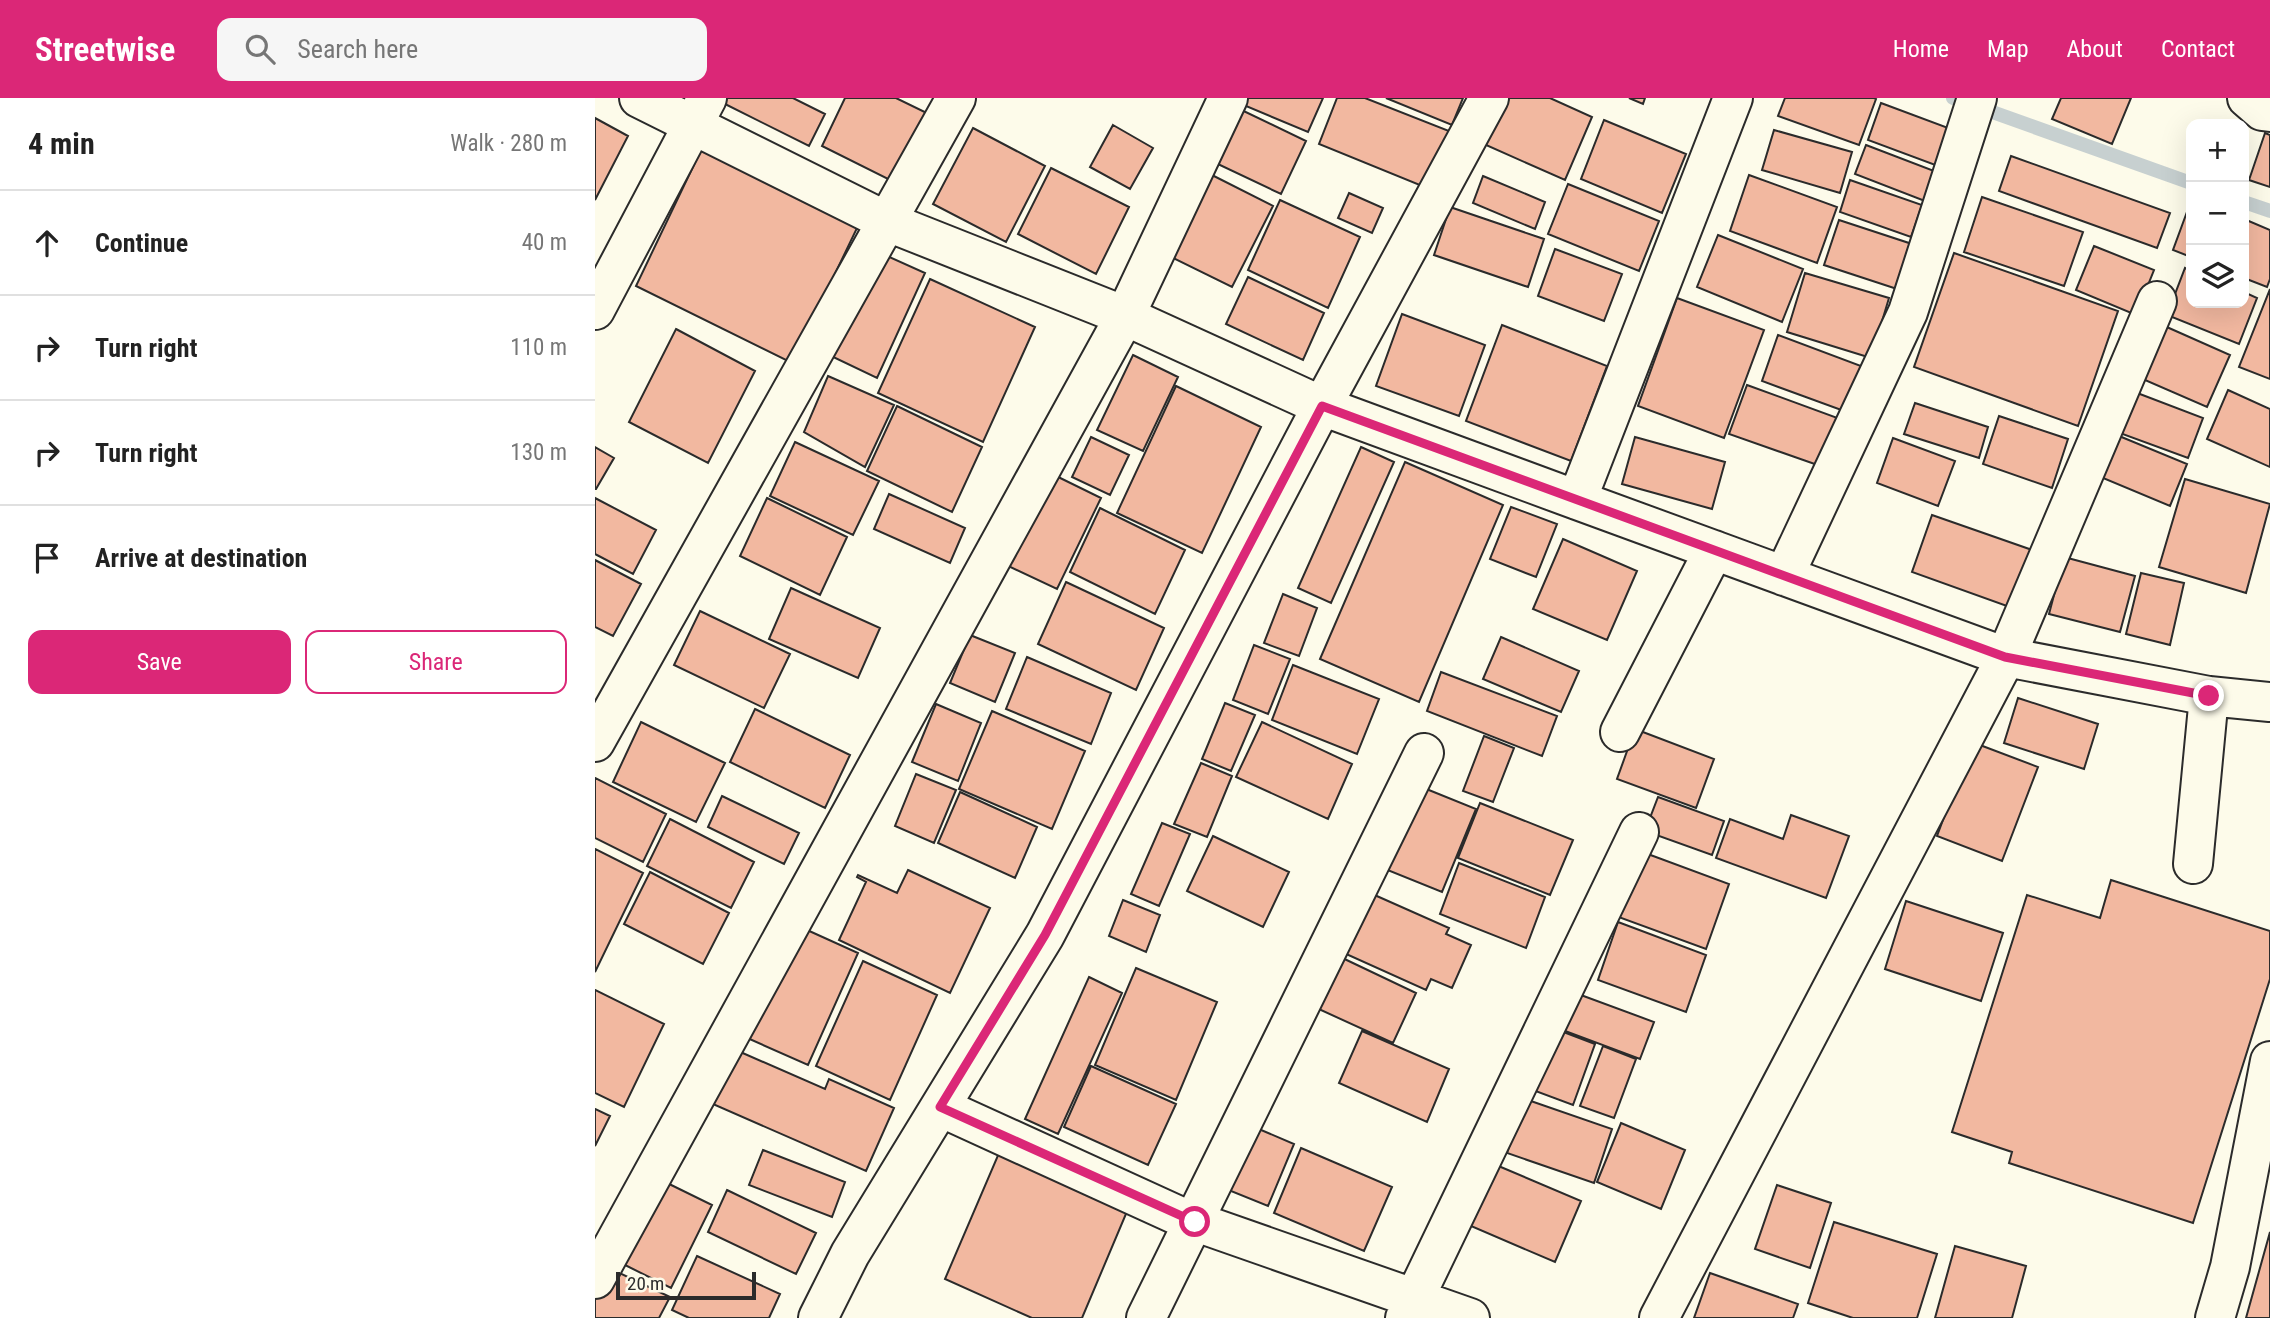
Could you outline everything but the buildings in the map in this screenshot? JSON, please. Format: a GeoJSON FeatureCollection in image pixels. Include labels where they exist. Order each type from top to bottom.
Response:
{"type":"FeatureCollection","features":[{"type":"Feature","properties":{"kind":"street"},"geometry":{"type":"LineString","coordinates":[[639,98],[701,111],[888,222],[1125,316],[1322,406],[2005,657],[2209,696],[2270,702]]}},
{"type":"Feature","properties":{"kind":"street"},"geometry":{"type":"LineString","coordinates":[[595,743],[956,98]]}},
{"type":"Feature","properties":{"kind":"street"},"geometry":{"type":"LineString","coordinates":[[595,1279],[1125,316],[1228,98]]}},
{"type":"Feature","properties":{"kind":"street"},"geometry":{"type":"LineString","coordinates":[[818,1318],[850,1254],[1045,935],[1322,406],[1489,98]]}},
{"type":"Feature","properties":{"kind":"street"},"geometry":{"type":"LineString","coordinates":[[1577,500],[1733,98]]}},
{"type":"Feature","properties":{"kind":"street"},"geometry":{"type":"LineString","coordinates":[[2247,98],[2262,111],[2270,113]]}},
{"type":"Feature","properties":{"kind":"street"},"geometry":{"type":"LineString","coordinates":[[595,310],[701,111]]}},
{"type":"Feature","properties":{"kind":"street"},"geometry":{"type":"LineString","coordinates":[[1784,576],[1908,312],[1972,113]]}},
{"type":"Feature","properties":{"kind":"street"},"geometry":{"type":"LineString","coordinates":[[1659,1318],[2005,657],[2157,301]]}},
{"type":"Feature","properties":{"kind":"street"},"geometry":{"type":"LineString","coordinates":[[1620,732],[1714,550]]}},
{"type":"Feature","properties":{"kind":"street"},"geometry":{"type":"LineString","coordinates":[[2193,864],[2209,696]]}},
{"type":"Feature","properties":{"kind":"street"},"geometry":{"type":"LineString","coordinates":[[1146,1318],[1424,753]]}},
{"type":"Feature","properties":{"kind":"street"},"geometry":{"type":"LineString","coordinates":[[1411,1308],[1639,832]]}},
{"type":"Feature","properties":{"kind":"street"},"geometry":{"type":"LineString","coordinates":[[2215,1318],[2260,1169],[2270,1061]]}},
{"type":"Feature","properties":{"kind":"street"},"geometry":{"type":"LineString","coordinates":[[940,1107],[1195,1222],[1411,1308],[1470,1318]]}},
{"type":"Feature","properties":{"kind":"waterway"},"geometry":{"type":"LineString","coordinates":[[1953,98],[2188,182]]}},
{"type":"Feature","properties":{"kind":"waterway"},"geometry":{"type":"LineString","coordinates":[[2249,204],[2270,211]]}},
{"type":"Feature","properties":{"kind":"route"},"geometry":{"type":"LineString","coordinates":[[1195,1222],[940,1107],[1045,935],[1322,406],[2005,657],[2209,696]]}}]}
